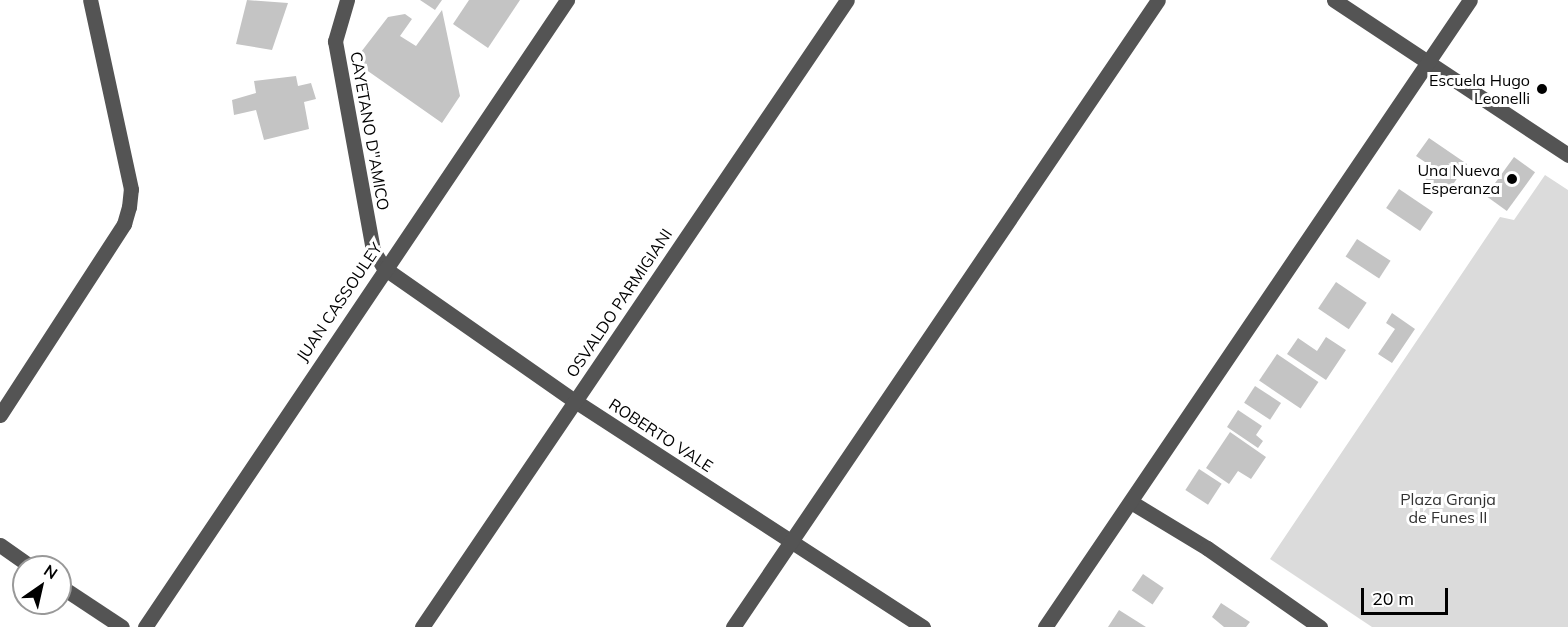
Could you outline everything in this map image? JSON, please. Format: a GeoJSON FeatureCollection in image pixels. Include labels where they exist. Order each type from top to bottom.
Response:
{"type":"FeatureCollection","features":[{"type":"Feature","properties":{"kind":"street"},"geometry":{"type":"LineString","coordinates":[[0,415],[124,224],[129,207],[131,189],[90,0]]}},
{"type":"Feature","properties":{"kind":"street","name":"CAYETANO D''AMICO"},"geometry":{"type":"LineString","coordinates":[[347,0],[335,41],[373,250],[384,268]]}},
{"type":"Feature","properties":{"kind":"street","name":"JUAN CASSOULEY"},"geometry":{"type":"LineString","coordinates":[[145,627],[384,268],[567,0]]}},
{"type":"Feature","properties":{"kind":"street","name":"OSVALDO PARMIGIANI"},"geometry":{"type":"LineString","coordinates":[[422,627],[846,0]]}},
{"type":"Feature","properties":{"kind":"street"},"geometry":{"type":"LineString","coordinates":[[734,627],[1158,0]]}},
{"type":"Feature","properties":{"kind":"street"},"geometry":{"type":"LineString","coordinates":[[1334,0],[1568,155]]}},
{"type":"Feature","properties":{"kind":"street"},"geometry":{"type":"LineString","coordinates":[[1045,627],[1470,0]]}},
{"type":"Feature","properties":{"kind":"street","name":"ROBERTO VALE"},"geometry":{"type":"LineString","coordinates":[[384,268],[575,401],[923,627]]}},
{"type":"Feature","properties":{"kind":"street"},"geometry":{"type":"LineString","coordinates":[[1131,502],[1207,548],[1320,627]]}},
{"type":"Feature","properties":{"kind":"street"},"geometry":{"type":"LineString","coordinates":[[0,545],[15,555]]}},
{"type":"Feature","properties":{"kind":"street"},"geometry":{"type":"LineString","coordinates":[[72,593],[122,627]]}},
{"type":"Feature","properties":{"kind":"green space","name":"Plaza Granja de Funes II"},"geometry":{"type":"Polygon","coordinates":[[[1545,175],[1568,190],[1568,627],[1372,627],[1270,559],[1500,217],[1514,220],[1545,175]]]}},
{"type":"Feature","properties":{"kind":"building"},"geometry":{"type":"Polygon","coordinates":[[[247,0],[288,3],[272,50],[236,44],[247,0]]]}},
{"type":"Feature","properties":{"kind":"building"},"geometry":{"type":"Polygon","coordinates":[[[420,0],[442,0],[435,10],[420,0]]]}},
{"type":"Feature","properties":{"kind":"building"},"geometry":{"type":"Polygon","coordinates":[[[469,0],[520,0],[488,48],[453,24],[469,0]]]}},
{"type":"Feature","properties":{"kind":"building"},"geometry":{"type":"Polygon","coordinates":[[[442,10],[460,96],[442,123],[365,69],[361,52],[388,17],[405,14],[412,19],[400,36],[416,46],[442,10]]]}},
{"type":"Feature","properties":{"kind":"building"},"geometry":{"type":"Polygon","coordinates":[[[296,76],[298,86],[311,83],[316,99],[304,102],[309,129],[264,140],[256,110],[234,115],[232,100],[256,93],[254,81],[296,76]]]}},
{"type":"Feature","properties":{"kind":"building"},"geometry":{"type":"Polygon","coordinates":[[[1429,138],[1467,164],[1445,196],[1424,182],[1434,168],[1416,156],[1429,138]]]}},
{"type":"Feature","properties":{"kind":"building"},"geometry":{"type":"Polygon","coordinates":[[[1514,157],[1535,172],[1507,211],[1486,196],[1514,157]]]}},
{"type":"Feature","properties":{"kind":"building"},"geometry":{"type":"Polygon","coordinates":[[[1399,189],[1433,212],[1420,231],[1386,208],[1399,189]]]}},
{"type":"Feature","properties":{"kind":"building"},"geometry":{"type":"Polygon","coordinates":[[[1357,239],[1391,261],[1379,278],[1346,257],[1357,239]]]}},
{"type":"Feature","properties":{"kind":"building"},"geometry":{"type":"Polygon","coordinates":[[[1336,282],[1367,303],[1349,329],[1318,309],[1336,282]]]}},
{"type":"Feature","properties":{"kind":"building"},"geometry":{"type":"Polygon","coordinates":[[[1392,313],[1415,329],[1392,363],[1378,354],[1395,329],[1386,323],[1392,313]]]}},
{"type":"Feature","properties":{"kind":"building"},"geometry":{"type":"Polygon","coordinates":[[[1326,337],[1346,350],[1326,380],[1287,354],[1298,338],[1317,351],[1326,337]]]}},
{"type":"Feature","properties":{"kind":"building"},"geometry":{"type":"Polygon","coordinates":[[[1277,354],[1318,382],[1301,408],[1259,381],[1277,354]]]}},
{"type":"Feature","properties":{"kind":"building"},"geometry":{"type":"Polygon","coordinates":[[[1255,386],[1281,403],[1270,420],[1244,403],[1255,386]]]}},
{"type":"Feature","properties":{"kind":"building"},"geometry":{"type":"Polygon","coordinates":[[[1238,410],[1262,426],[1256,435],[1263,441],[1258,448],[1227,427],[1238,410]]]}},
{"type":"Feature","properties":{"kind":"building"},"geometry":{"type":"Polygon","coordinates":[[[1230,432],[1266,457],[1251,479],[1238,471],[1229,484],[1206,468],[1230,432]]]}},
{"type":"Feature","properties":{"kind":"building"},"geometry":{"type":"Polygon","coordinates":[[[1199,469],[1222,484],[1208,505],[1185,490],[1199,469]]]}},
{"type":"Feature","properties":{"kind":"building"},"geometry":{"type":"Polygon","coordinates":[[[1143,574],[1164,588],[1153,605],[1132,591],[1143,574]]]}},
{"type":"Feature","properties":{"kind":"building"},"geometry":{"type":"Polygon","coordinates":[[[1221,603],[1250,622],[1246,627],[1224,627],[1212,617],[1221,603]]]}},
{"type":"Feature","properties":{"kind":"building"},"geometry":{"type":"Polygon","coordinates":[[[1119,610],[1146,627],[1108,627],[1119,610]]]}},
{"type":"Feature","properties":{"kind":"place","name":"Escuela Hugo Leonelli"},"geometry":{"type":"Point","coordinates":[1542,89]}},
{"type":"Feature","properties":{"kind":"place","name":"Una Nueva Esperanza"},"geometry":{"type":"Point","coordinates":[1512,179]}}]}
